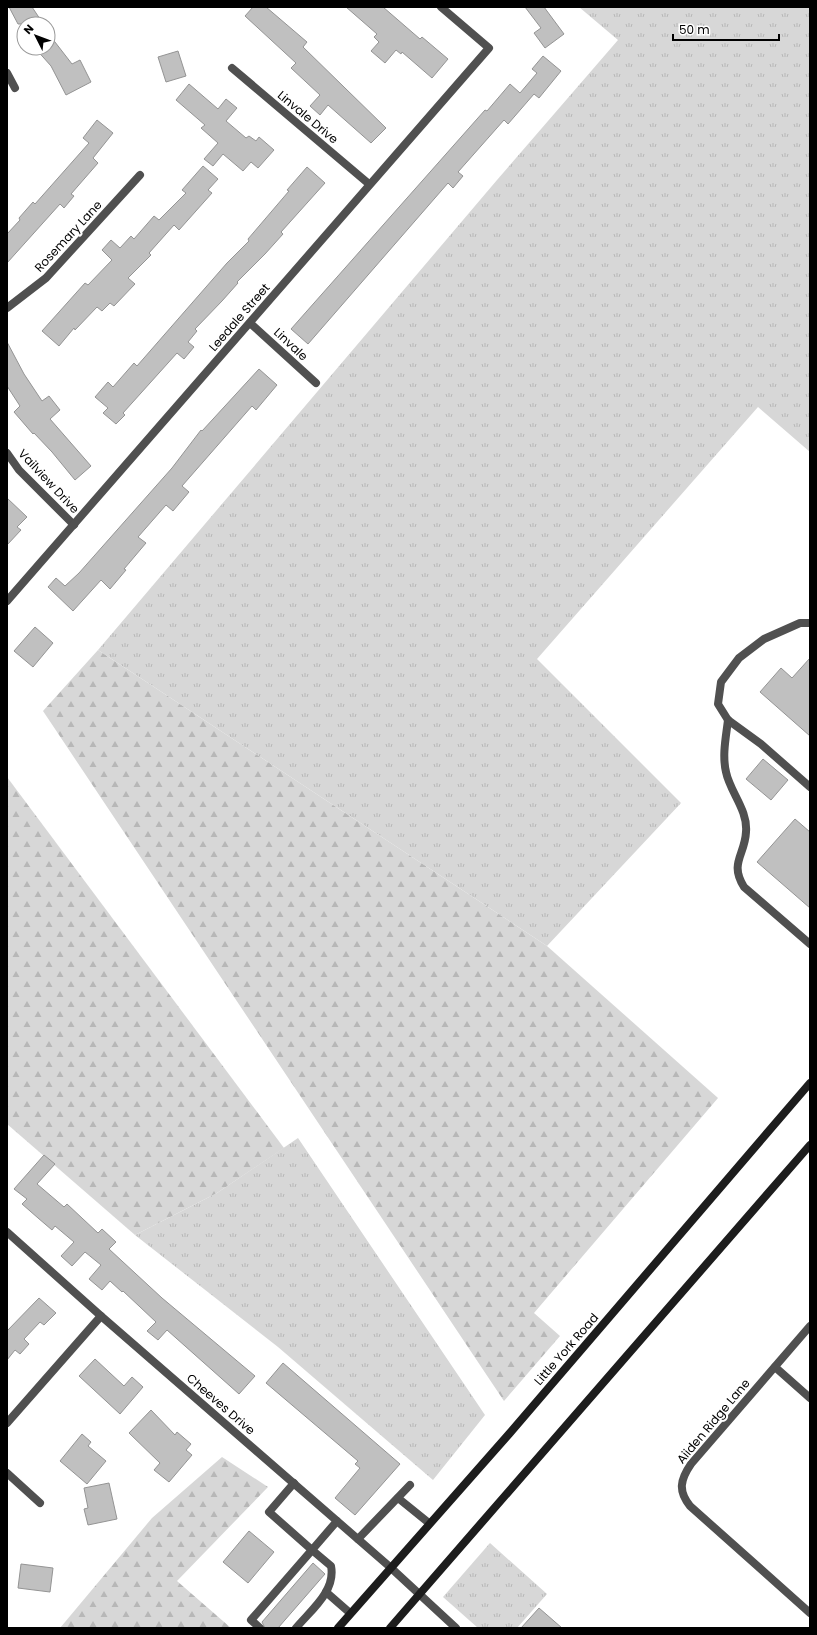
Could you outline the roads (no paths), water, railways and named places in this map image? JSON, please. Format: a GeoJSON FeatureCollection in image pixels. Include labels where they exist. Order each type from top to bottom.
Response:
{"type":"FeatureCollection","features":[{"type":"Feature","properties":{"kind":"main road","name":"Little York Road"},"geometry":{"type":"LineString","coordinates":[[338,1628],[390,1567],[509,1434],[810,1083]]}},
{"type":"Feature","properties":{"kind":"main road"},"geometry":{"type":"LineString","coordinates":[[390,1628],[810,1145]]}},
{"type":"Feature","properties":{"kind":"street","name":"Leedale Street"},"geometry":{"type":"LineString","coordinates":[[7,601],[489,48],[441,7]]}},
{"type":"Feature","properties":{"kind":"street","name":"Linvale Drive"},"geometry":{"type":"LineString","coordinates":[[232,68],[369,184]]}},
{"type":"Feature","properties":{"kind":"street"},"geometry":{"type":"LineString","coordinates":[[7,73],[15,88]]}},
{"type":"Feature","properties":{"kind":"street","name":"Rosemary Lane"},"geometry":{"type":"LineString","coordinates":[[7,308],[46,278],[140,175]]}},
{"type":"Feature","properties":{"kind":"street","name":"Linvale"},"geometry":{"type":"LineString","coordinates":[[250,323],[316,383]]}},
{"type":"Feature","properties":{"kind":"street","name":"Vailview Drive"},"geometry":{"type":"LineString","coordinates":[[7,453],[19,470],[74,524]]}},
{"type":"Feature","properties":{"kind":"street"},"geometry":{"type":"LineString","coordinates":[[810,623],[800,623],[764,639],[739,658],[721,682],[718,704],[728,720],[761,744],[810,787]]}},
{"type":"Feature","properties":{"kind":"street"},"geometry":{"type":"LineString","coordinates":[[728,720],[724,760],[726,773],[745,817],[746,832],[736,865],[738,878],[744,887],[810,944]]}},
{"type":"Feature","properties":{"kind":"street","name":"Cheeves Drive"},"geometry":{"type":"LineString","coordinates":[[7,1232],[101,1316],[390,1567],[456,1628]]}},
{"type":"Feature","properties":{"kind":"street"},"geometry":{"type":"LineString","coordinates":[[7,1423],[101,1316]]}},
{"type":"Feature","properties":{"kind":"street","name":"Aiiden Ridge Lane"},"geometry":{"type":"LineString","coordinates":[[810,1326],[690,1464],[684,1474],[682,1496],[690,1506],[810,1613]]}},
{"type":"Feature","properties":{"kind":"street"},"geometry":{"type":"LineString","coordinates":[[775,1367],[810,1398]]}},
{"type":"Feature","properties":{"kind":"street"},"geometry":{"type":"LineString","coordinates":[[7,1473],[40,1502]]}},
{"type":"Feature","properties":{"kind":"street"},"geometry":{"type":"LineString","coordinates":[[294,1483],[269,1512],[331,1566],[332,1581],[326,1592],[296,1628]]}},
{"type":"Feature","properties":{"kind":"street"},"geometry":{"type":"LineString","coordinates":[[358,1539],[410,1485]]}},
{"type":"Feature","properties":{"kind":"street"},"geometry":{"type":"LineString","coordinates":[[398,1498],[429,1523]]}},
{"type":"Feature","properties":{"kind":"street"},"geometry":{"type":"LineString","coordinates":[[260,1628],[251,1620],[337,1521]]}},
{"type":"Feature","properties":{"kind":"street"},"geometry":{"type":"LineString","coordinates":[[326,1592],[350,1613]]}}]}
